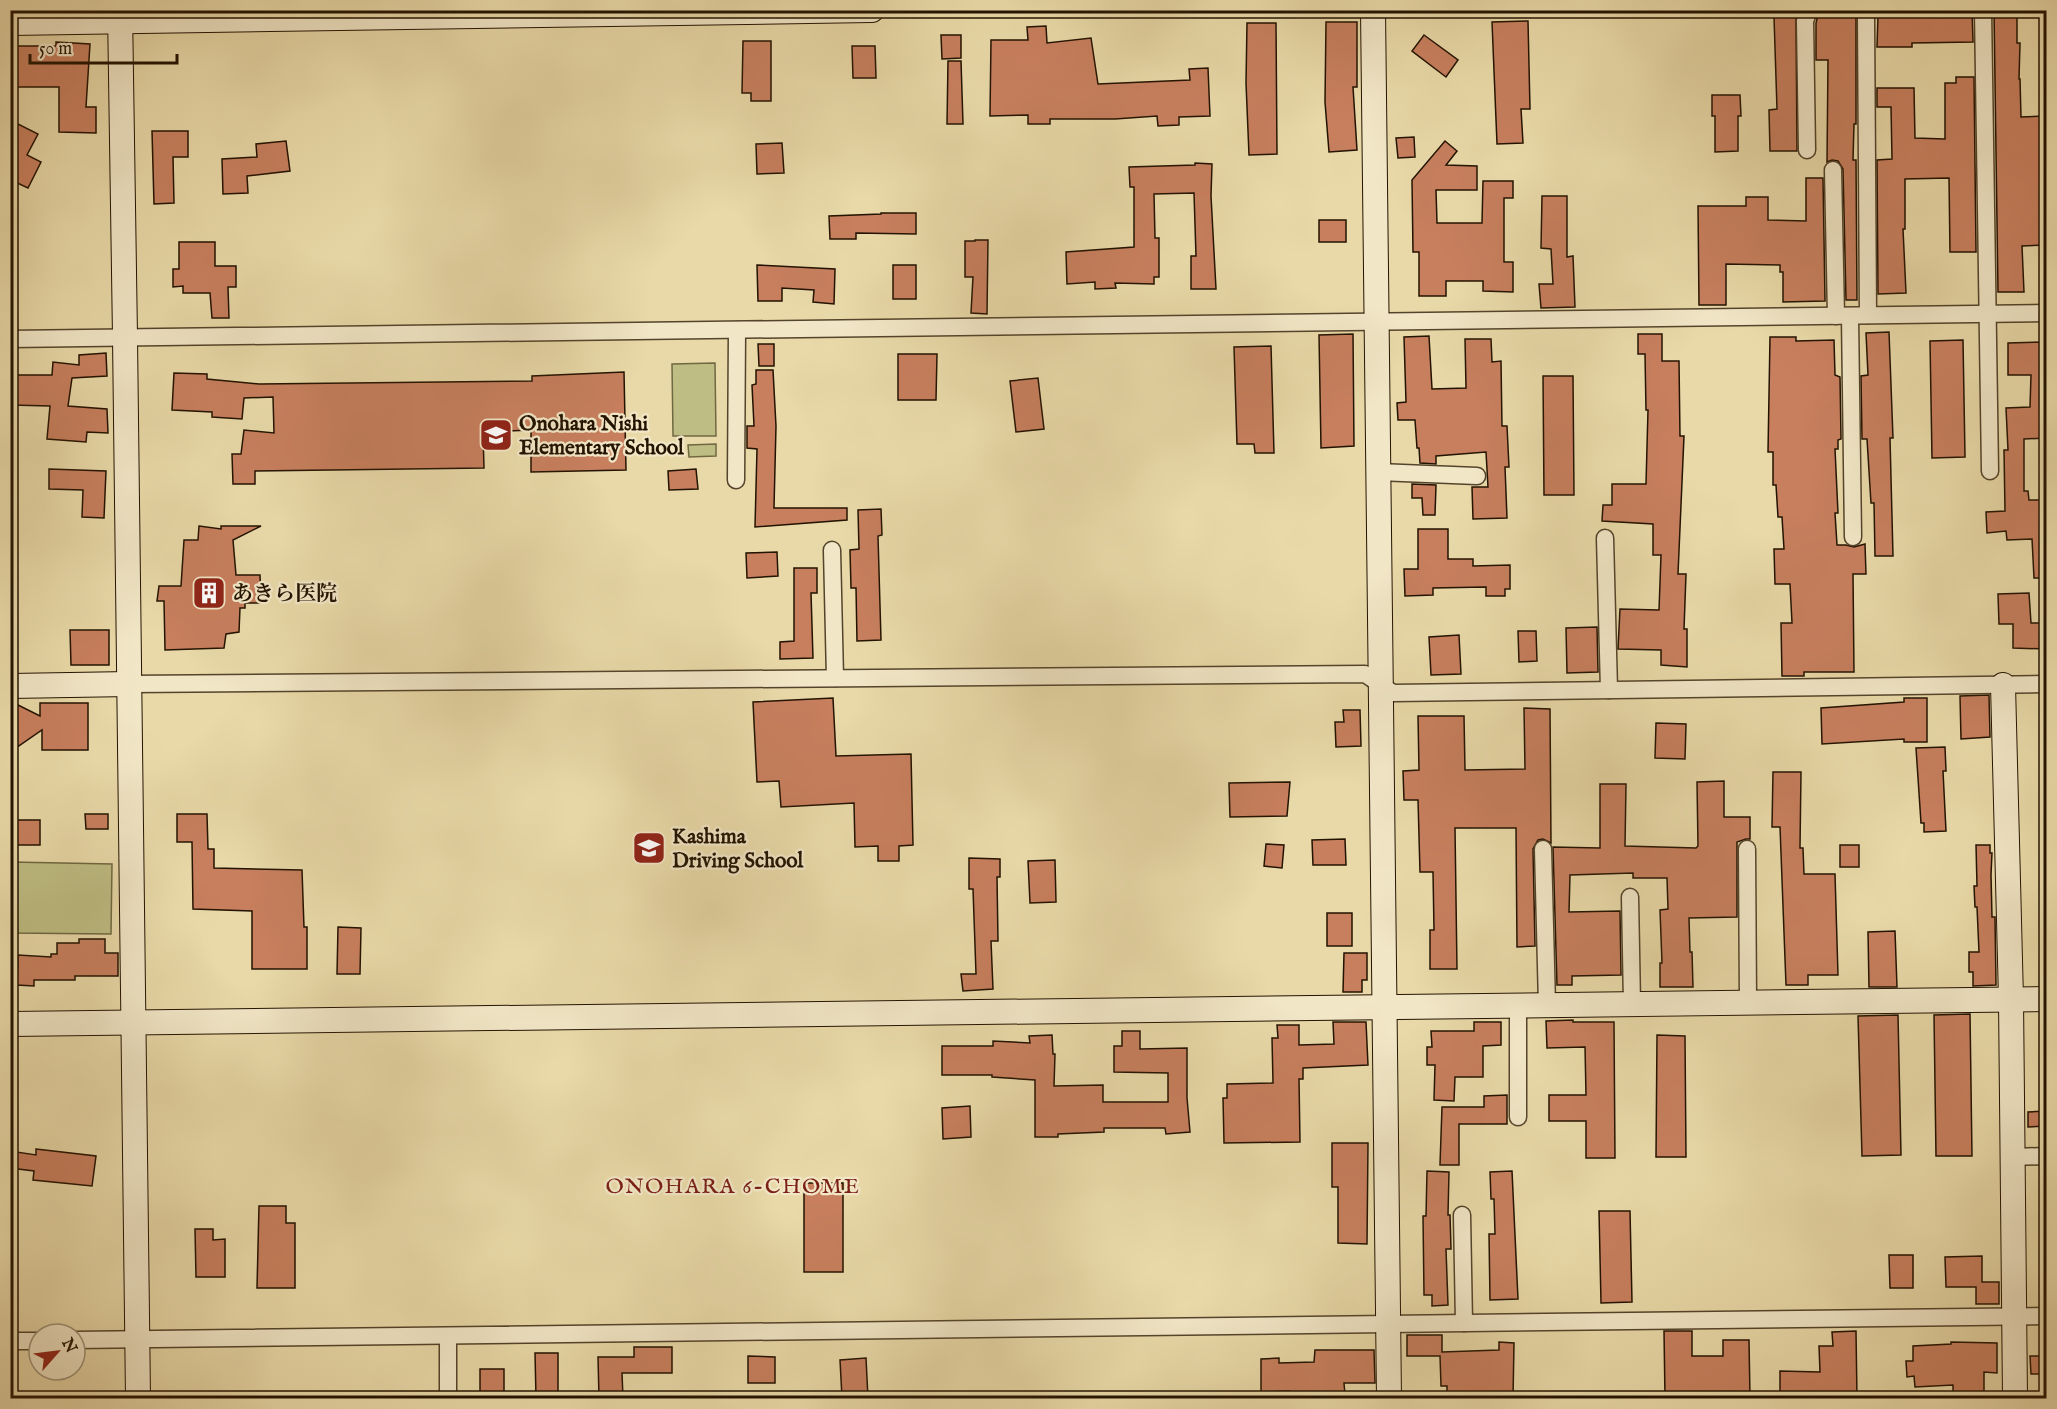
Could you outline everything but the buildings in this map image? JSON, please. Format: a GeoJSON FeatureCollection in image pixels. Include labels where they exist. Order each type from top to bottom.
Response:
{"type":"FeatureCollection","features":[{"type":"Feature","properties":{"kind":"street"},"geometry":{"type":"LineString","coordinates":[[10,22],[120,16],[872,10]]}},
{"type":"Feature","properties":{"kind":"street"},"geometry":{"type":"LineString","coordinates":[[1373,10],[1389,1398]]}},
{"type":"Feature","properties":{"kind":"street"},"geometry":{"type":"LineString","coordinates":[[1807,150],[1805,21],[1809,10]]}},
{"type":"Feature","properties":{"kind":"street"},"geometry":{"type":"LineString","coordinates":[[1869,10],[1866,17],[1869,315]]}},
{"type":"Feature","properties":{"kind":"street"},"geometry":{"type":"LineString","coordinates":[[1983,10],[1990,471]]}},
{"type":"Feature","properties":{"kind":"street"},"geometry":{"type":"LineString","coordinates":[[120,16],[138,1398]]}},
{"type":"Feature","properties":{"kind":"street"},"geometry":{"type":"LineString","coordinates":[[1833,170],[1843,316],[1853,537]]}},
{"type":"Feature","properties":{"kind":"street"},"geometry":{"type":"LineString","coordinates":[[10,339],[2046,313]]}},
{"type":"Feature","properties":{"kind":"street"},"geometry":{"type":"LineString","coordinates":[[736,480],[737,330]]}},
{"type":"Feature","properties":{"kind":"street"},"geometry":{"type":"LineString","coordinates":[[1378,472],[1477,476]]}},
{"type":"Feature","properties":{"kind":"street"},"geometry":{"type":"LineString","coordinates":[[1605,538],[1609,690]]}},
{"type":"Feature","properties":{"kind":"street"},"geometry":{"type":"LineString","coordinates":[[832,550],[835,678]]}},
{"type":"Feature","properties":{"kind":"street"},"geometry":{"type":"LineString","coordinates":[[10,686],[1365,674],[1393,693],[2046,684]]}},
{"type":"Feature","properties":{"kind":"street"},"geometry":{"type":"LineString","coordinates":[[2003,685],[2011,999],[2015,1398]]}},
{"type":"Feature","properties":{"kind":"street"},"geometry":{"type":"LineString","coordinates":[[1543,849],[1547,1005]]}},
{"type":"Feature","properties":{"kind":"street"},"geometry":{"type":"LineString","coordinates":[[1747,849],[1748,1003]]}},
{"type":"Feature","properties":{"kind":"street"},"geometry":{"type":"LineString","coordinates":[[1630,897],[1632,1004]]}},
{"type":"Feature","properties":{"kind":"street"},"geometry":{"type":"LineString","coordinates":[[10,1024],[2046,999]]}},
{"type":"Feature","properties":{"kind":"street"},"geometry":{"type":"LineString","coordinates":[[1518,1006],[1518,1118]]}},
{"type":"Feature","properties":{"kind":"street"},"geometry":{"type":"LineString","coordinates":[[2012,1157],[2046,1156]]}},
{"type":"Feature","properties":{"kind":"street"},"geometry":{"type":"LineString","coordinates":[[1462,1215],[1464,1323]]}},
{"type":"Feature","properties":{"kind":"street"},"geometry":{"type":"LineString","coordinates":[[87,1340],[2046,1316]]}},
{"type":"Feature","properties":{"kind":"street"},"geometry":{"type":"LineString","coordinates":[[448,1336],[448,1398]]}},
{"type":"Feature","properties":{"kind":"street"},"geometry":{"type":"LineString","coordinates":[[10,1341],[27,1341]]}},
{"type":"Feature","properties":{"kind":"shaded area"},"geometry":{"type":"Polygon","coordinates":[[[715,363],[716,436],[673,436],[672,364],[715,363]]]}},
{"type":"Feature","properties":{"kind":"shaded area"},"geometry":{"type":"Polygon","coordinates":[[[716,444],[716,456],[689,457],[688,445],[716,444]]]}},
{"type":"Feature","properties":{"kind":"shaded area"},"geometry":{"type":"Polygon","coordinates":[[[11,862],[112,864],[111,934],[11,933],[11,862]]]}},
{"type":"Feature","properties":{"kind":"place","name":"Onohara Nishi Elementary School"},"geometry":{"type":"Point","coordinates":[496,435]}},
{"type":"Feature","properties":{"kind":"place","name":"あきら医院"},"geometry":{"type":"Point","coordinates":[209,593]}},
{"type":"Feature","properties":{"kind":"place","name":"Kashima Driving School"},"geometry":{"type":"Point","coordinates":[649,848]}},
{"type":"Feature","properties":{"kind":"district","name":"ONOHARA 6-CHOME"},"geometry":{"type":"Point","coordinates":[733,1185]}}]}
